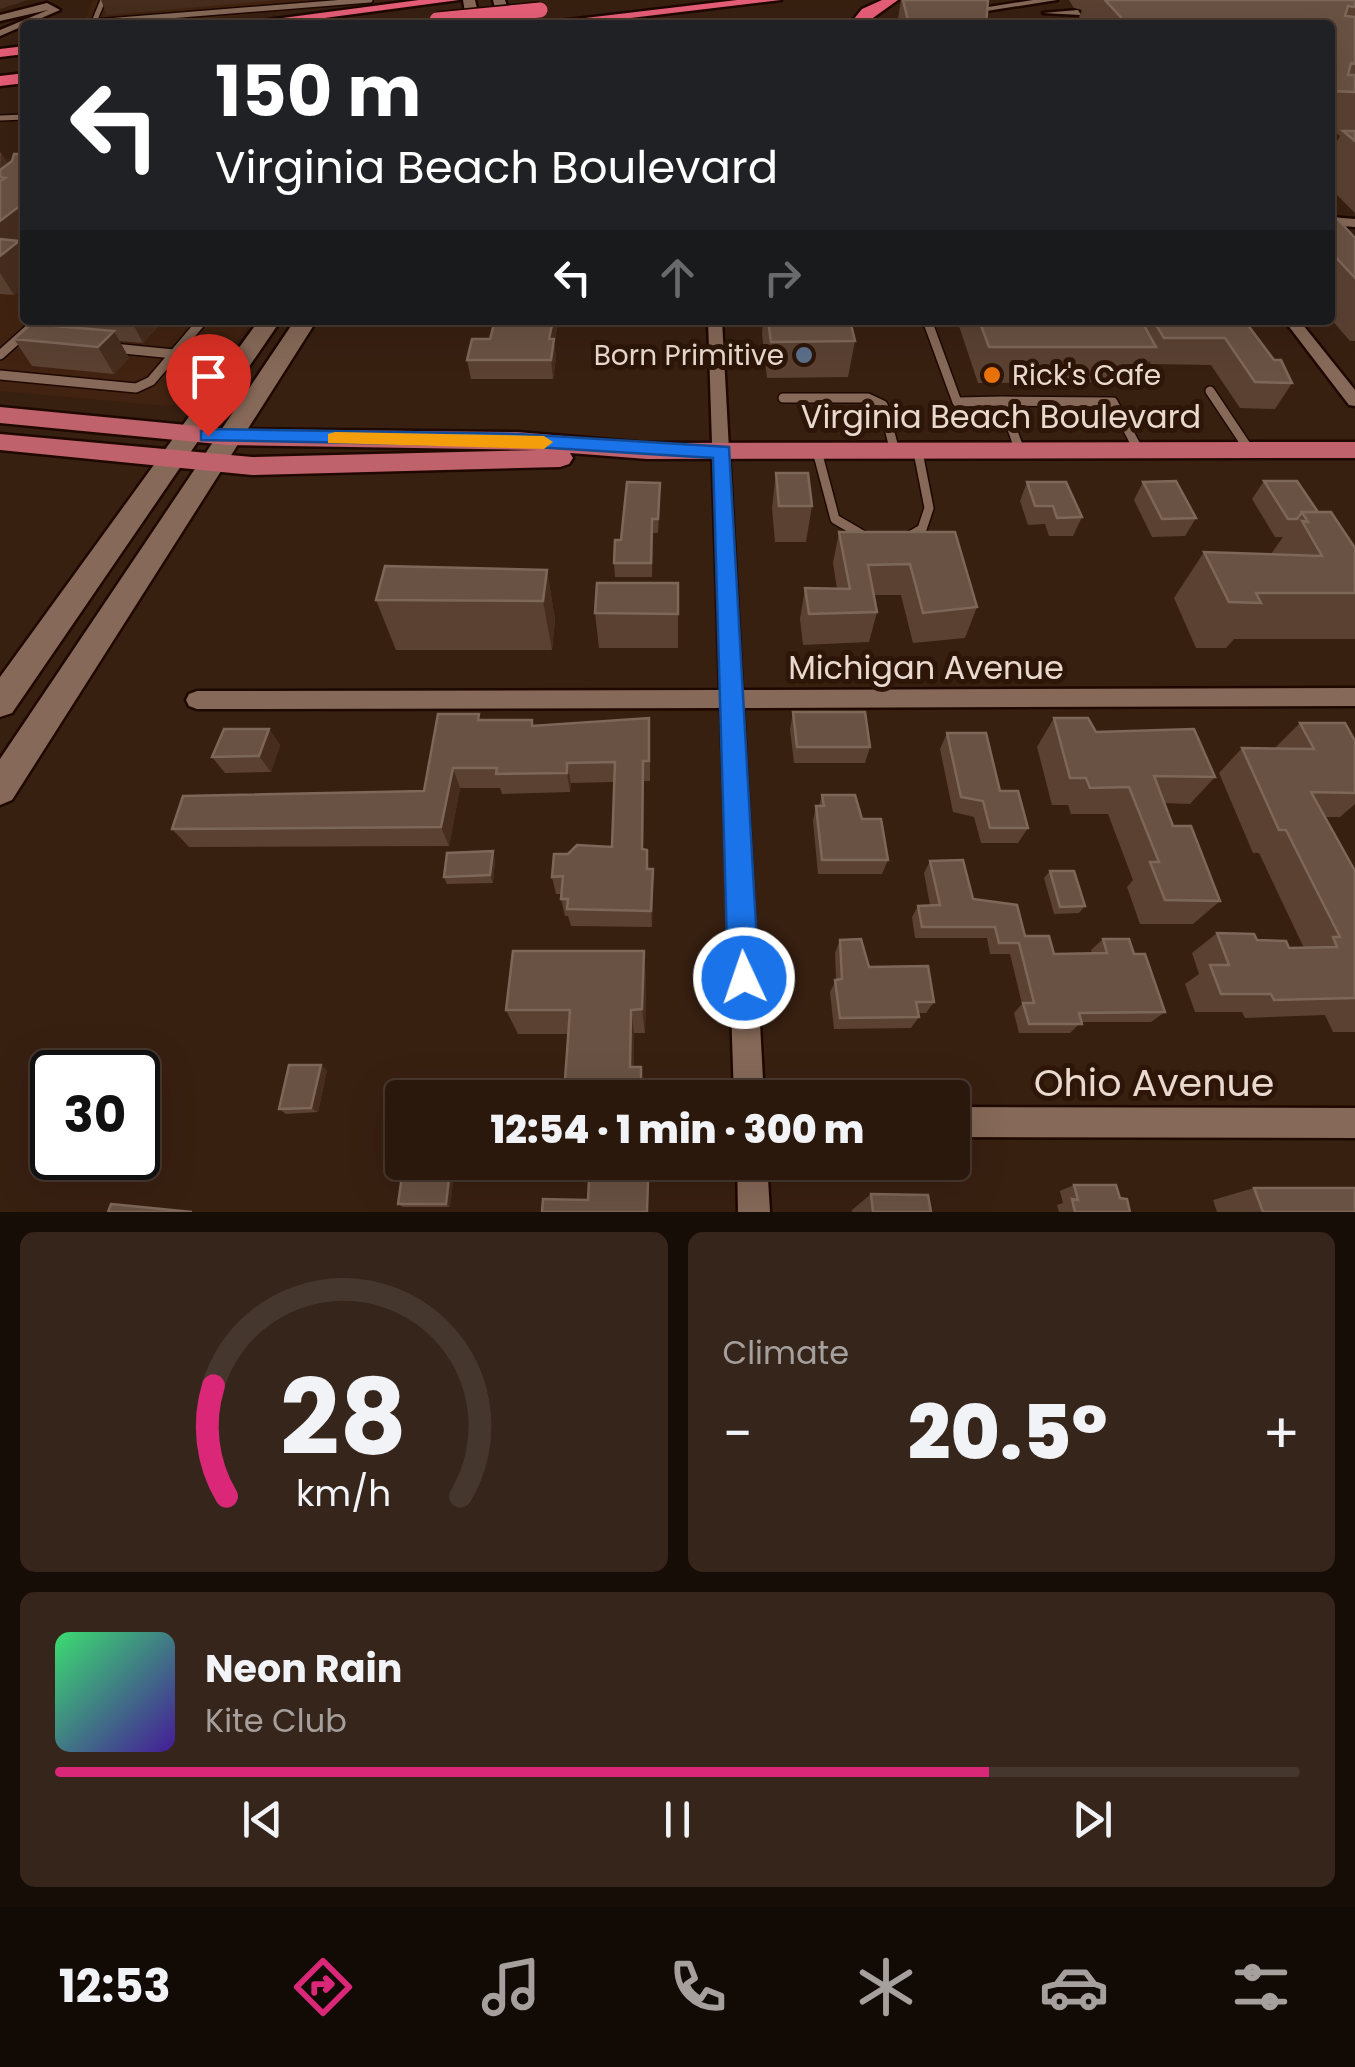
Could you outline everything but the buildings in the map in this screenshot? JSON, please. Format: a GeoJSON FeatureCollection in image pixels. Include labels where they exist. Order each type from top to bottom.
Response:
{"type":"FeatureCollection","features":[{"type":"Feature","properties":{"kind":"highway"},"geometry":{"type":"LineString","coordinates":[[279,20],[453,0]]}},
{"type":"Feature","properties":{"kind":"highway"},"geometry":{"type":"LineString","coordinates":[[542,17],[640,0]]}},
{"type":"Feature","properties":{"kind":"highway"},"geometry":{"type":"LineString","coordinates":[[575,20],[775,0]]}},
{"type":"Feature","properties":{"kind":"highway"},"geometry":{"type":"LineString","coordinates":[[860,20],[867,12],[892,0]]}},
{"type":"Feature","properties":{"kind":"highway"},"geometry":{"type":"LineString","coordinates":[[457,20],[678,20]]}},
{"type":"Feature","properties":{"kind":"main road"},"geometry":{"type":"LineString","coordinates":[[0,703],[266,325]]}},
{"type":"Feature","properties":{"kind":"main road"},"geometry":{"type":"LineString","coordinates":[[0,789],[303,325]]}},
{"type":"Feature","properties":{"kind":"main road","name":"Virginia Beach Boulevard"},"geometry":{"type":"LineString","coordinates":[[0,415],[228,437],[518,440],[648,451]]}},
{"type":"Feature","properties":{"kind":"main road","name":"Virginia Beach Boulevard"},"geometry":{"type":"LineString","coordinates":[[0,442],[210,464],[487,463],[648,451],[1355,450]]}},
{"type":"Feature","properties":{"kind":"street"},"geometry":{"type":"LineString","coordinates":[[946,14],[1053,0]]}},
{"type":"Feature","properties":{"kind":"street"},"geometry":{"type":"LineString","coordinates":[[1038,2],[1053,20]]}},
{"type":"Feature","properties":{"kind":"street"},"geometry":{"type":"LineString","coordinates":[[0,18],[48,3],[55,13],[36,20]]}},
{"type":"Feature","properties":{"kind":"street"},"geometry":{"type":"LineString","coordinates":[[1048,13],[1078,13]]}},
{"type":"Feature","properties":{"kind":"street"},"geometry":{"type":"LineString","coordinates":[[715,325],[748,1080]]}},
{"type":"Feature","properties":{"kind":"street"},"geometry":{"type":"LineString","coordinates":[[1296,325],[1355,401]]}},
{"type":"Feature","properties":{"kind":"street","name":"Michigan Avenue"},"geometry":{"type":"LineString","coordinates":[[197,700],[1355,696]]}},
{"type":"Feature","properties":{"kind":"street","name":"Ohio Avenue"},"geometry":{"type":"LineString","coordinates":[[970,1122],[1355,1123]]}},
{"type":"Feature","properties":{"kind":"street"},"geometry":{"type":"LineString","coordinates":[[753,1180],[754,1212]]}},
{"type":"Feature","properties":{"kind":"lane"},"geometry":{"type":"LineString","coordinates":[[142,20],[370,0]]}},
{"type":"Feature","properties":{"kind":"lane"},"geometry":{"type":"LineString","coordinates":[[0,355],[34,325]]}},
{"type":"Feature","properties":{"kind":"lane"},"geometry":{"type":"LineString","coordinates":[[0,376],[136,388],[151,381],[199,325]]}},
{"type":"Feature","properties":{"kind":"lane"},"geometry":{"type":"LineString","coordinates":[[929,325],[957,402],[1113,402],[1140,452]]}},
{"type":"Feature","properties":{"kind":"lane"},"geometry":{"type":"LineString","coordinates":[[17,340],[37,342]]}},
{"type":"Feature","properties":{"kind":"lane"},"geometry":{"type":"LineString","coordinates":[[96,347],[174,354]]}},
{"type":"Feature","properties":{"kind":"lane"},"geometry":{"type":"LineString","coordinates":[[1210,391],[1250,452]]}},
{"type":"Feature","properties":{"kind":"lane"},"geometry":{"type":"LineString","coordinates":[[783,398],[868,398],[883,406],[929,508],[922,528],[905,539],[890,540]]}},
{"type":"Feature","properties":{"kind":"lane"},"geometry":{"type":"LineString","coordinates":[[1002,402],[1020,452]]}},
{"type":"Feature","properties":{"kind":"lane"},"geometry":{"type":"LineString","coordinates":[[817,452],[828,505],[835,518],[853,532],[876,540]]}},
{"type":"Feature","properties":{"kind":"shaded area"},"geometry":{"type":"Polygon","coordinates":[[[93,0],[400,0],[192,20],[85,20],[93,0]]]}},
{"type":"Feature","properties":{"kind":"shaded area"},"geometry":{"type":"Polygon","coordinates":[[[0,158],[20,160],[20,325],[249,325],[193,402],[168,406],[0,391],[0,158]]]}},
{"type":"Feature","properties":{"kind":"slow traffic"},"geometry":{"type":"LineString","coordinates":[[335,438],[544,442]]}},
{"type":"Feature","properties":{"kind":"place","name":"Born Primitive"},"geometry":{"type":"Point","coordinates":[804,355]}},
{"type":"Feature","properties":{"kind":"place","name":"Rick's Cafe"},"geometry":{"type":"Point","coordinates":[992,375]}},
{"type":"Feature","properties":{"kind":"route"},"geometry":{"type":"LineString","coordinates":[[208,436],[518,440],[648,451],[722,451],[744,978]]}}]}
